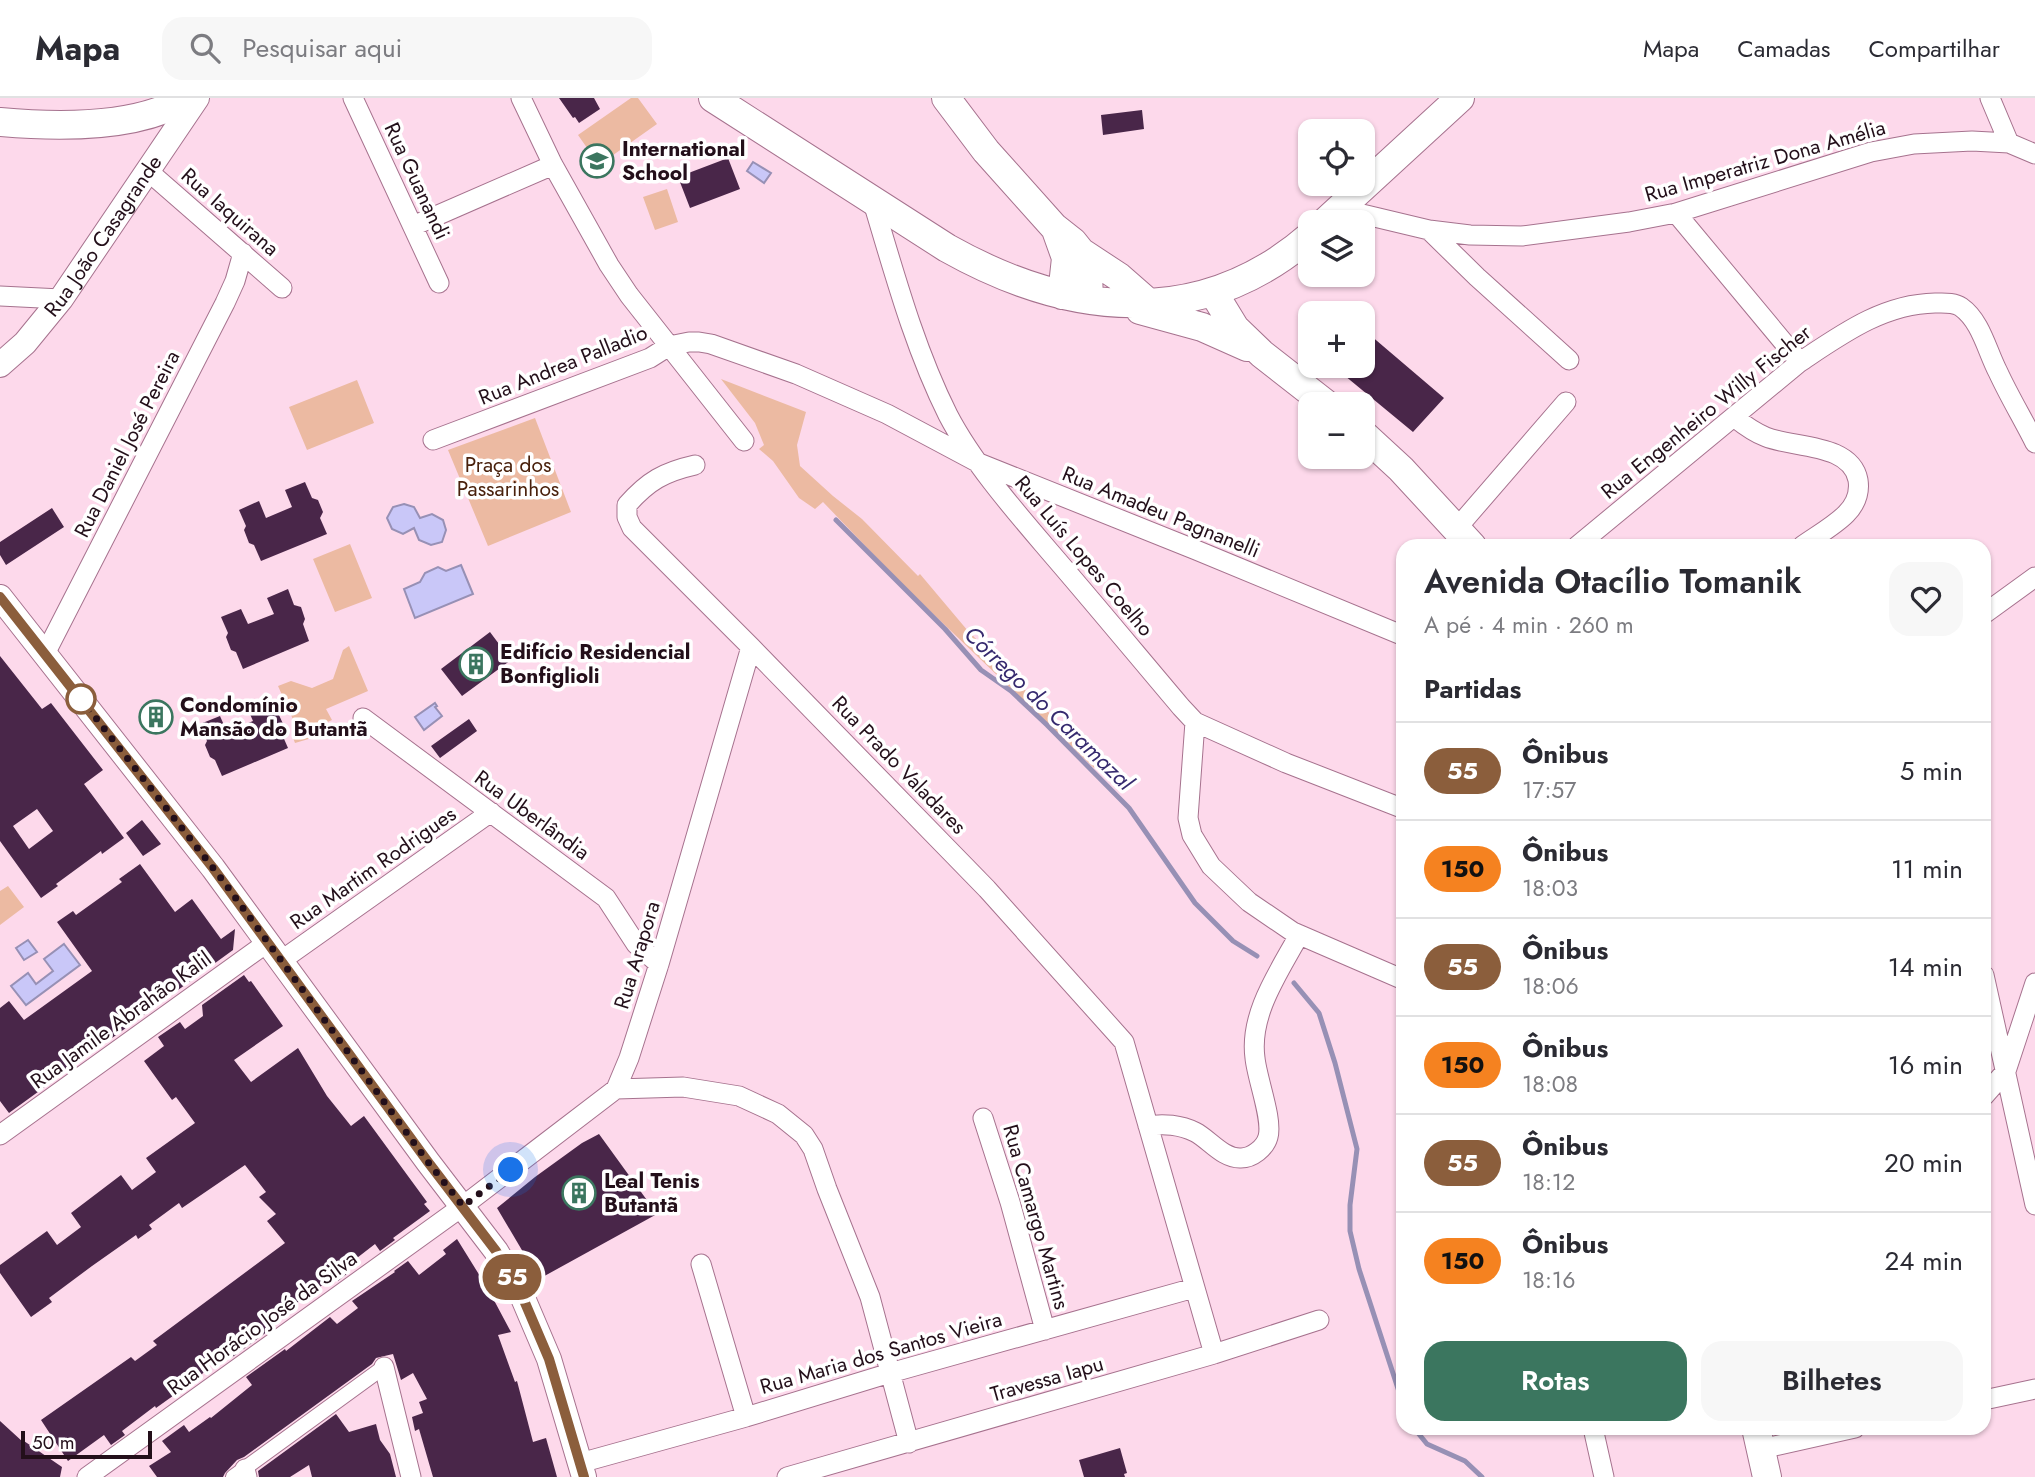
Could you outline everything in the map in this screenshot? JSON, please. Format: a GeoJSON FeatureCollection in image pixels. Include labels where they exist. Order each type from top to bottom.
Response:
{"type":"FeatureCollection","features":[{"type":"Feature","properties":{"kind":"main road"},"geometry":{"type":"LineString","coordinates":[[0,121],[66,125],[111,122],[177,105],[187,98]]}},
{"type":"Feature","properties":{"kind":"main road"},"geometry":{"type":"LineString","coordinates":[[1338,210],[1460,98]]}},
{"type":"Feature","properties":{"kind":"main road"},"geometry":{"type":"LineString","coordinates":[[949,99],[986,151],[1054,227],[1081,252],[1087,263],[1076,297]]}},
{"type":"Feature","properties":{"kind":"main road"},"geometry":{"type":"LineString","coordinates":[[717,100],[979,266],[1017,283],[1076,297],[1122,304],[1202,327],[1225,335],[1262,354]]}},
{"type":"Feature","properties":{"kind":"main road"},"geometry":{"type":"LineString","coordinates":[[1054,227],[1066,258],[1076,297]]}},
{"type":"Feature","properties":{"kind":"main road"},"geometry":{"type":"LineString","coordinates":[[1122,304],[1151,304],[1213,292],[1255,274],[1298,246]]}},
{"type":"Feature","properties":{"kind":"main road"},"geometry":{"type":"LineString","coordinates":[[1081,252],[1119,277],[1151,304]]}},
{"type":"Feature","properties":{"kind":"main road"},"geometry":{"type":"LineString","coordinates":[[1213,292],[1235,328],[1262,354],[1311,392]]}},
{"type":"Feature","properties":{"kind":"main road"},"geometry":{"type":"LineString","coordinates":[[1375,445],[1465,537]]}},
{"type":"Feature","properties":{"kind":"main road"},"geometry":{"type":"LineString","coordinates":[[1758,1438],[1767,1477]]}},
{"type":"Feature","properties":{"kind":"street","name":"Rua João Casagrande"},"geometry":{"type":"LineString","coordinates":[[0,365],[25,343],[61,299],[197,98]]}},
{"type":"Feature","properties":{"kind":"street","name":"Rua Guanandi"},"geometry":{"type":"LineString","coordinates":[[353,98],[439,283]]}},
{"type":"Feature","properties":{"kind":"street"},"geometry":{"type":"LineString","coordinates":[[521,98],[553,165],[609,265],[629,295],[744,441]]}},
{"type":"Feature","properties":{"kind":"street"},"geometry":{"type":"LineString","coordinates":[[1990,98],[2009,144]]}},
{"type":"Feature","properties":{"kind":"street","name":"Rua Imperatriz Dona Amélia"},"geometry":{"type":"LineString","coordinates":[[1375,222],[1470,235],[1522,236],[1676,213],[1871,152],[1914,144],[2009,144],[2035,154]]}},
{"type":"Feature","properties":{"kind":"street"},"geometry":{"type":"LineString","coordinates":[[413,226],[553,165]]}},
{"type":"Feature","properties":{"kind":"street","name":"Rua Iaquirana"},"geometry":{"type":"LineString","coordinates":[[148,171],[282,288]]}},
{"type":"Feature","properties":{"kind":"street","name":"Rua Luís Lopes Coelho"},"geometry":{"type":"LineString","coordinates":[[872,199],[903,300],[933,383],[950,418],[1015,511],[1195,722],[1286,763],[1396,806]]}},
{"type":"Feature","properties":{"kind":"street"},"geometry":{"type":"LineString","coordinates":[[1676,213],[1800,362]]}},
{"type":"Feature","properties":{"kind":"street"},"geometry":{"type":"LineString","coordinates":[[1429,230],[1569,360]]}},
{"type":"Feature","properties":{"kind":"street","name":"Rua Daniel José Pereira"},"geometry":{"type":"LineString","coordinates":[[45,654],[225,303],[243,253]]}},
{"type":"Feature","properties":{"kind":"street"},"geometry":{"type":"LineString","coordinates":[[0,296],[61,299]]}},
{"type":"Feature","properties":{"kind":"street","name":"Rua Engenheiro Willy Fischer"},"geometry":{"type":"LineString","coordinates":[[1586,539],[1800,362],[1879,314],[1913,304],[1957,304],[1967,313],[1979,330],[2035,443]]}},
{"type":"Feature","properties":{"kind":"street","name":"Rua Andrea Palladio"},"geometry":{"type":"LineString","coordinates":[[433,440],[650,358],[669,346],[689,342],[711,344]]}},
{"type":"Feature","properties":{"kind":"street","name":"Rua Amadeu Pagnanelli"},"geometry":{"type":"LineString","coordinates":[[711,344],[796,374],[887,414],[979,463],[1396,633]]}},
{"type":"Feature","properties":{"kind":"street"},"geometry":{"type":"LineString","coordinates":[[1465,537],[1566,402]]}},
{"type":"Feature","properties":{"kind":"street"},"geometry":{"type":"LineString","coordinates":[[1734,417],[1766,438],[1828,451],[1850,464],[1857,475],[1858,485],[1854,505],[1845,515],[1812,539]]}},
{"type":"Feature","properties":{"kind":"street","name":"Rua Prado Valadares"},"geometry":{"type":"LineString","coordinates":[[695,465],[670,470],[637,494],[627,505],[627,517],[632,528],[987,889],[1124,1042],[1148,1126]]}},
{"type":"Feature","properties":{"kind":"street"},"geometry":{"type":"LineString","coordinates":[[1991,609],[2035,576]]}},
{"type":"Feature","properties":{"kind":"street"},"geometry":{"type":"LineString","coordinates":[[0,597],[190,838],[496,1251],[520,1291],[549,1359],[582,1470]]}},
{"type":"Feature","properties":{"kind":"street","name":"Rua Arapora"},"geometry":{"type":"LineString","coordinates":[[616,1089],[629,1058],[659,964],[751,647]]}},
{"type":"Feature","properties":{"kind":"street","name":"Rua Uberlândia"},"geometry":{"type":"LineString","coordinates":[[363,718],[606,898],[636,944],[659,964]]}},
{"type":"Feature","properties":{"kind":"street"},"geometry":{"type":"LineString","coordinates":[[1195,722],[1188,818],[1192,835],[1211,866],[1275,920],[1299,935],[1396,977]]}},
{"type":"Feature","properties":{"kind":"street","name":"Rua Martim Rodrigues"},"geometry":{"type":"LineString","coordinates":[[275,951],[491,812]]}},
{"type":"Feature","properties":{"kind":"street"},"geometry":{"type":"LineString","coordinates":[[1214,1354],[1148,1126],[1172,1125],[1195,1132],[1223,1152],[1241,1158],[1253,1155],[1266,1143],[1269,1128],[1255,1061],[1256,1029],[1272,985],[1299,935]]}},
{"type":"Feature","properties":{"kind":"street","name":"Rua Jamile Abrahão Kalil"},"geometry":{"type":"LineString","coordinates":[[0,1135],[275,951]]}},
{"type":"Feature","properties":{"kind":"street"},"geometry":{"type":"LineString","coordinates":[[1991,1088],[2006,1071],[2035,983]]}},
{"type":"Feature","properties":{"kind":"street"},"geometry":{"type":"LineString","coordinates":[[1991,1006],[2035,1205]]}},
{"type":"Feature","properties":{"kind":"street"},"geometry":{"type":"LineString","coordinates":[[463,1206],[616,1089],[683,1087],[739,1096],[778,1114],[804,1135],[813,1149],[870,1297],[909,1443]]}},
{"type":"Feature","properties":{"kind":"street","name":"Rua Camargo Martins"},"geometry":{"type":"LineString","coordinates":[[983,1118],[1010,1202],[1045,1330]]}},
{"type":"Feature","properties":{"kind":"street","name":"Rua Horácio José da Silva"},"geometry":{"type":"LineString","coordinates":[[87,1477],[463,1206]]}},
{"type":"Feature","properties":{"kind":"street"},"geometry":{"type":"LineString","coordinates":[[701,1264],[746,1417]]}},
{"type":"Feature","properties":{"kind":"street","name":"Rua Maria dos Santos Vieira"},"geometry":{"type":"LineString","coordinates":[[582,1470],[890,1373],[1194,1288]]}},
{"type":"Feature","properties":{"kind":"street","name":"Travessa Iapu"},"geometry":{"type":"LineString","coordinates":[[787,1477],[1214,1354],[1319,1320]]}},
{"type":"Feature","properties":{"kind":"street"},"geometry":{"type":"LineString","coordinates":[[242,1474],[384,1367],[411,1477]]}},
{"type":"Feature","properties":{"kind":"street"},"geometry":{"type":"LineString","coordinates":[[1991,1398],[2035,1389]]}},
{"type":"Feature","properties":{"kind":"street"},"geometry":{"type":"LineString","coordinates":[[1595,1435],[1604,1477]]}},
{"type":"Feature","properties":{"kind":"street"},"geometry":{"type":"LineString","coordinates":[[1758,1438],[1787,1435]]}},
{"type":"Feature","properties":{"kind":"green space"},"geometry":{"type":"Polygon","coordinates":[[[631,98],[638,98],[657,124],[599,165],[578,135],[631,98]]]}},
{"type":"Feature","properties":{"kind":"green space"},"geometry":{"type":"Polygon","coordinates":[[[667,189],[678,222],[655,230],[643,197],[667,189]]]}},
{"type":"Feature","properties":{"kind":"green space"},"geometry":{"type":"Polygon","coordinates":[[[721,379],[806,412],[797,445],[800,466],[862,519],[918,576],[920,574],[968,631],[1024,686],[1023,688],[1106,763],[1105,764],[1102,761],[1094,768],[903,585],[823,502],[815,509],[799,498],[773,461],[759,449],[764,445],[755,423],[721,379]]]}},
{"type":"Feature","properties":{"kind":"green space"},"geometry":{"type":"Polygon","coordinates":[[[357,380],[374,423],[307,450],[289,407],[357,380]]]}},
{"type":"Feature","properties":{"kind":"green space","name":"Praça dos Passarinhos"},"geometry":{"type":"Polygon","coordinates":[[[535,418],[571,512],[488,546],[448,450],[535,418]]]}},
{"type":"Feature","properties":{"kind":"green space"},"geometry":{"type":"Polygon","coordinates":[[[350,544],[372,598],[335,612],[313,559],[350,544]]]}},
{"type":"Feature","properties":{"kind":"green space"},"geometry":{"type":"Polygon","coordinates":[[[349,646],[368,691],[326,709],[332,720],[309,731],[312,738],[295,743],[292,735],[296,726],[278,686],[291,681],[312,688],[333,679],[343,650],[349,646]]]}},
{"type":"Feature","properties":{"kind":"green space"},"geometry":{"type":"Polygon","coordinates":[[[8,886],[24,907],[0,925],[0,891],[8,886]]]}},
{"type":"Feature","properties":{"kind":"water"},"geometry":{"type":"Polygon","coordinates":[[[753,162],[771,173],[764,183],[747,171],[753,162]]]}},
{"type":"Feature","properties":{"kind":"water"},"geometry":{"type":"Polygon","coordinates":[[[404,504],[414,507],[420,518],[432,514],[443,520],[446,530],[442,542],[431,545],[419,540],[414,528],[403,534],[392,529],[387,518],[393,507],[404,504]]]}},
{"type":"Feature","properties":{"kind":"water"},"geometry":{"type":"Polygon","coordinates":[[[461,565],[473,594],[415,618],[404,589],[420,582],[425,573],[438,567],[446,571],[461,565]]]}},
{"type":"Feature","properties":{"kind":"water"},"geometry":{"type":"Polygon","coordinates":[[[435,703],[442,716],[424,730],[415,717],[435,703]]]}},
{"type":"Feature","properties":{"kind":"water"},"geometry":{"type":"Polygon","coordinates":[[[28,940],[37,952],[24,960],[16,948],[28,940]]]}},
{"type":"Feature","properties":{"kind":"water"},"geometry":{"type":"Polygon","coordinates":[[[64,944],[80,965],[26,1005],[11,986],[28,973],[36,984],[53,971],[44,959],[64,944]]]}},
{"type":"Feature","properties":{"kind":"building"},"geometry":{"type":"Polygon","coordinates":[[[559,98],[594,98],[600,109],[579,123],[559,98]]]}},
{"type":"Feature","properties":{"kind":"building"},"geometry":{"type":"Polygon","coordinates":[[[1142,110],[1144,129],[1103,135],[1101,115],[1142,110]]]}},
{"type":"Feature","properties":{"kind":"building"},"geometry":{"type":"Polygon","coordinates":[[[728,158],[740,189],[690,208],[678,177],[728,158]]]}},
{"type":"Feature","properties":{"kind":"building"},"geometry":{"type":"Polygon","coordinates":[[[1375,339],[1444,398],[1413,432],[1375,401],[1375,392],[1365,392],[1348,378],[1375,378],[1375,339]]]}},
{"type":"Feature","properties":{"kind":"building"},"geometry":{"type":"Polygon","coordinates":[[[305,482],[312,498],[318,500],[323,512],[320,518],[327,534],[261,561],[254,545],[249,543],[239,510],[259,501],[266,518],[292,507],[285,490],[305,482]]]}},
{"type":"Feature","properties":{"kind":"building"},"geometry":{"type":"Polygon","coordinates":[[[52,508],[64,527],[6,565],[0,555],[0,542],[52,508]]]}},
{"type":"Feature","properties":{"kind":"building"},"geometry":{"type":"Polygon","coordinates":[[[288,589],[294,605],[301,607],[309,641],[243,669],[236,652],[231,650],[221,617],[241,609],[248,624],[274,614],[267,598],[288,589]]]}},
{"type":"Feature","properties":{"kind":"building","name":"Edifício Residencial Bonfiglioli"},"geometry":{"type":"Polygon","coordinates":[[[490,632],[511,660],[462,696],[441,669],[490,632]]]}},
{"type":"Feature","properties":{"kind":"building"},"geometry":{"type":"Polygon","coordinates":[[[0,656],[42,709],[51,703],[103,770],[84,784],[124,838],[102,854],[101,851],[41,898],[0,841],[0,656]],[[37,809],[13,826],[29,849],[53,831],[37,809]]]}},
{"type":"Feature","properties":{"kind":"building"},"geometry":{"type":"Polygon","coordinates":[[[266,697],[273,713],[279,715],[284,726],[281,732],[288,748],[222,776],[215,760],[210,757],[200,724],[220,716],[227,732],[253,721],[246,705],[266,697]]]}},
{"type":"Feature","properties":{"kind":"building","name":"Condomínio Mansão do Butantã"},"geometry":{"type":"Polygon","coordinates":[[[151,700],[172,723],[160,734],[140,710],[151,700]]]}},
{"type":"Feature","properties":{"kind":"building"},"geometry":{"type":"Polygon","coordinates":[[[469,719],[477,731],[440,758],[431,746],[469,719]]]}},
{"type":"Feature","properties":{"kind":"building"},"geometry":{"type":"Polygon","coordinates":[[[142,820],[161,844],[143,856],[126,833],[142,820]]]}},
{"type":"Feature","properties":{"kind":"building"},"geometry":{"type":"Polygon","coordinates":[[[140,864],[175,912],[192,899],[221,939],[235,929],[233,950],[9,1113],[0,1101],[0,1008],[9,1001],[24,1020],[92,971],[57,922],[73,911],[76,915],[122,882],[119,879],[140,864]]]}},
{"type":"Feature","properties":{"kind":"building"},"geometry":{"type":"Polygon","coordinates":[[[244,975],[283,1026],[234,1060],[251,1082],[298,1048],[327,1096],[351,1126],[364,1116],[427,1202],[424,1204],[430,1211],[380,1251],[375,1244],[344,1268],[348,1273],[338,1281],[334,1277],[270,1322],[268,1325],[271,1329],[231,1358],[226,1351],[201,1369],[204,1372],[198,1378],[122,1431],[125,1435],[111,1445],[104,1435],[68,1461],[41,1420],[131,1357],[135,1361],[157,1345],[153,1341],[285,1243],[267,1221],[276,1214],[259,1197],[266,1192],[245,1165],[182,1208],[179,1203],[149,1225],[152,1229],[138,1239],[136,1235],[92,1266],[49,1298],[52,1302],[31,1317],[0,1273],[0,1265],[47,1231],[57,1245],[81,1227],[71,1213],[121,1175],[132,1190],[156,1172],[146,1158],[195,1123],[176,1097],[172,1100],[144,1061],[164,1046],[158,1037],[180,1022],[185,1029],[203,1016],[202,1005],[244,975]]]}},
{"type":"Feature","properties":{"kind":"building","name":"Leal Tenis Butantã"},"geometry":{"type":"Polygon","coordinates":[[[599,1134],[657,1214],[539,1279],[497,1208],[535,1177],[599,1134]]]}},
{"type":"Feature","properties":{"kind":"building"},"geometry":{"type":"Polygon","coordinates":[[[457,1239],[511,1332],[498,1335],[515,1382],[517,1381],[533,1442],[546,1438],[557,1477],[433,1477],[419,1429],[415,1431],[412,1417],[423,1413],[419,1402],[427,1399],[413,1373],[401,1380],[393,1354],[376,1358],[372,1364],[237,1460],[223,1477],[157,1477],[149,1466],[171,1452],[162,1441],[184,1425],[189,1432],[211,1418],[252,1385],[246,1377],[330,1317],[337,1324],[358,1308],[352,1301],[408,1261],[419,1275],[446,1254],[443,1250],[457,1239]]]}},
{"type":"Feature","properties":{"kind":"building"},"geometry":{"type":"Polygon","coordinates":[[[336,1414],[349,1432],[376,1424],[380,1440],[390,1454],[396,1477],[312,1477],[309,1465],[290,1477],[259,1477],[258,1471],[336,1414]]]}},
{"type":"Feature","properties":{"kind":"building"},"geometry":{"type":"Polygon","coordinates":[[[0,1421],[23,1442],[62,1467],[60,1477],[0,1477],[0,1421]]]}},
{"type":"Feature","properties":{"kind":"building"},"geometry":{"type":"Polygon","coordinates":[[[1120,1448],[1127,1473],[1124,1474],[1125,1477],[1084,1477],[1079,1460],[1120,1448]]]}},
{"type":"Feature","properties":{"kind":"waterway","name":"Córrego do Caramazal"},"geometry":{"type":"LineString","coordinates":[[836,520],[945,629],[981,670],[1011,691],[1129,808],[1195,903],[1233,941],[1257,956]]}},
{"type":"Feature","properties":{"kind":"waterway","name":"Córrego do Caramazal"},"geometry":{"type":"LineString","coordinates":[[1294,983],[1319,1013],[1357,1149],[1350,1205],[1350,1231],[1359,1269],[1396,1382]]}},
{"type":"Feature","properties":{"kind":"waterway","name":"Córrego do Caramazal"},"geometry":{"type":"LineString","coordinates":[[1420,1435],[1427,1444],[1465,1461],[1482,1477]]}},
{"type":"Feature","properties":{"kind":"bus line","name":"55"},"geometry":{"type":"LineString","coordinates":[[0,597],[213,868],[496,1251],[520,1291],[549,1359],[584,1477]]}},
{"type":"Feature","properties":{"kind":"place","name":"International School"},"geometry":{"type":"Point","coordinates":[597,161]}},
{"type":"Feature","properties":{"kind":"place","name":"Edifício Residencial Bonfiglioli"},"geometry":{"type":"Point","coordinates":[476,664]}},
{"type":"Feature","properties":{"kind":"place","name":"Condomínio Mansão do Butantã"},"geometry":{"type":"Point","coordinates":[156,717]}},
{"type":"Feature","properties":{"kind":"place","name":"Leal Tenis Butantã"},"geometry":{"type":"Point","coordinates":[579,1193]}},
{"type":"Feature","properties":{"kind":"route"},"geometry":{"type":"LineString","coordinates":[[81,699],[213,868],[463,1206],[511,1170]]}}]}
